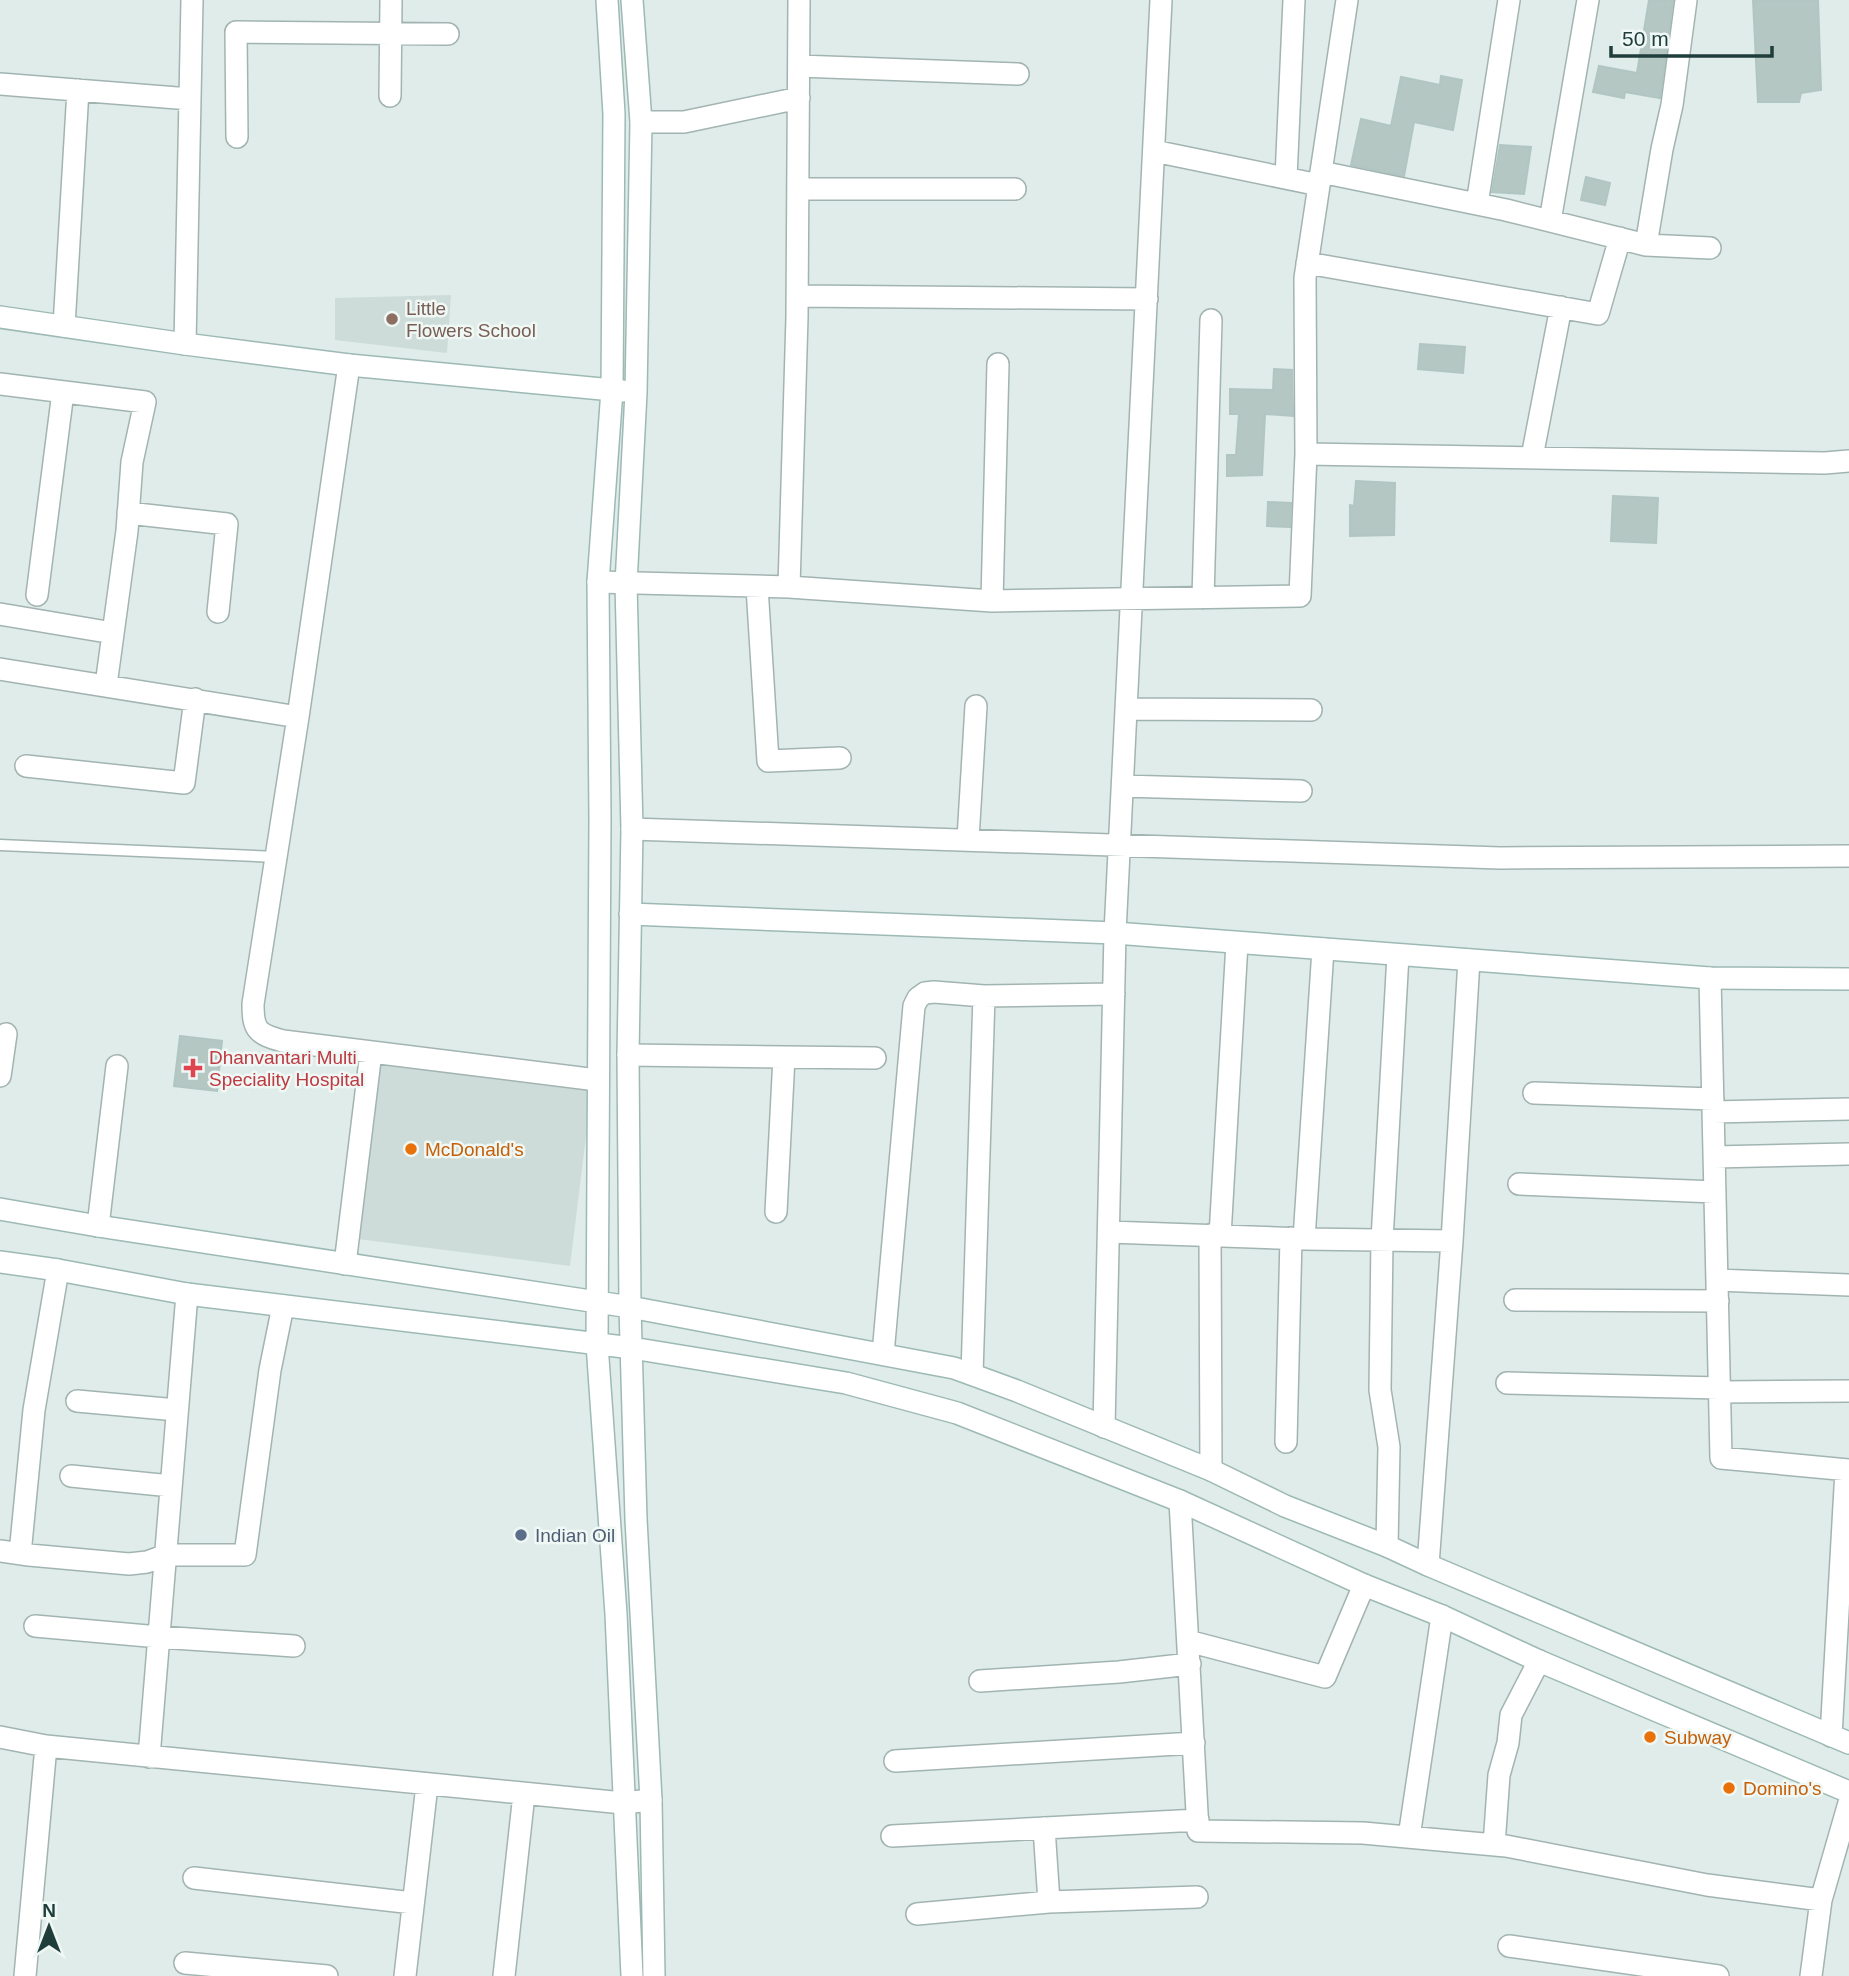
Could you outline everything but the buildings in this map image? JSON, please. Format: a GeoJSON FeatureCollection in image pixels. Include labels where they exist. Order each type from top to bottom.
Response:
{"type":"FeatureCollection","features":[{"type":"Feature","properties":{"kind":"street"},"geometry":{"type":"LineString","coordinates":[[185,344],[192,0]]}},
{"type":"Feature","properties":{"kind":"street"},"geometry":{"type":"LineString","coordinates":[[390,96],[391,0]]}},
{"type":"Feature","properties":{"kind":"street"},"geometry":{"type":"LineString","coordinates":[[607,0],[614,114],[612,390],[598,582],[600,834],[597,1344],[616,1614],[632,1976]]}},
{"type":"Feature","properties":{"kind":"street"},"geometry":{"type":"LineString","coordinates":[[632,0],[641,122],[636,393],[626,584],[632,829],[628,1055],[630,1307],[636,1519],[651,1800],[654,1976]]}},
{"type":"Feature","properties":{"kind":"street"},"geometry":{"type":"LineString","coordinates":[[789,587],[798,296],[799,0]]}},
{"type":"Feature","properties":{"kind":"street"},"geometry":{"type":"LineString","coordinates":[[1104,1427],[1115,933],[1161,0]]}},
{"type":"Feature","properties":{"kind":"street"},"geometry":{"type":"LineString","coordinates":[[1286,178],[1294,0]]}},
{"type":"Feature","properties":{"kind":"street"},"geometry":{"type":"LineString","coordinates":[[598,582],[789,587],[992,601],[1300,596],[1306,453],[1305,278],[1347,0]]}},
{"type":"Feature","properties":{"kind":"street"},"geometry":{"type":"LineString","coordinates":[[1476,204],[1509,0]]}},
{"type":"Feature","properties":{"kind":"street"},"geometry":{"type":"LineString","coordinates":[[1550,221],[1588,0]]}},
{"type":"Feature","properties":{"kind":"street"},"geometry":{"type":"LineString","coordinates":[[1646,245],[1672,105],[1686,0]]}},
{"type":"Feature","properties":{"kind":"street"},"geometry":{"type":"LineString","coordinates":[[237,137],[236,32],[448,34]]}},
{"type":"Feature","properties":{"kind":"street"},"geometry":{"type":"LineString","coordinates":[[799,65],[1018,74]]}},
{"type":"Feature","properties":{"kind":"street"},"geometry":{"type":"LineString","coordinates":[[0,84],[190,99]]}},
{"type":"Feature","properties":{"kind":"street"},"geometry":{"type":"LineString","coordinates":[[64,326],[78,90]]}},
{"type":"Feature","properties":{"kind":"street"},"geometry":{"type":"LineString","coordinates":[[641,122],[684,122],[799,98]]}},
{"type":"Feature","properties":{"kind":"street"},"geometry":{"type":"LineString","coordinates":[[1154,151],[1286,178],[1320,178],[1476,204],[1646,245],[1710,248]]}},
{"type":"Feature","properties":{"kind":"street"},"geometry":{"type":"LineString","coordinates":[[798,189],[1015,189]]}},
{"type":"Feature","properties":{"kind":"street"},"geometry":{"type":"LineString","coordinates":[[1307,263],[1598,314],[1620,238]]}},
{"type":"Feature","properties":{"kind":"street"},"geometry":{"type":"LineString","coordinates":[[798,296],[1147,299]]}},
{"type":"Feature","properties":{"kind":"street"},"geometry":{"type":"LineString","coordinates":[[1532,457],[1561,307]]}},
{"type":"Feature","properties":{"kind":"street"},"geometry":{"type":"LineString","coordinates":[[0,317],[349,365],[636,393]]}},
{"type":"Feature","properties":{"kind":"street"},"geometry":{"type":"LineString","coordinates":[[1203,598],[1211,320]]}},
{"type":"Feature","properties":{"kind":"street"},"geometry":{"type":"LineString","coordinates":[[992,601],[998,364]]}},
{"type":"Feature","properties":{"kind":"street"},"geometry":{"type":"LineString","coordinates":[[349,365],[299,717],[253,1004],[253,1021],[257,1030],[267,1037],[283,1041],[597,1080]]}},
{"type":"Feature","properties":{"kind":"street"},"geometry":{"type":"LineString","coordinates":[[0,384],[145,402],[132,462],[106,685]]}},
{"type":"Feature","properties":{"kind":"street"},"geometry":{"type":"LineString","coordinates":[[37,595],[63,392]]}},
{"type":"Feature","properties":{"kind":"street"},"geometry":{"type":"LineString","coordinates":[[1306,453],[1825,463],[1849,461]]}},
{"type":"Feature","properties":{"kind":"street"},"geometry":{"type":"LineString","coordinates":[[128,513],[227,524],[218,612]]}},
{"type":"Feature","properties":{"kind":"street"},"geometry":{"type":"LineString","coordinates":[[757,587],[768,761],[840,758]]}},
{"type":"Feature","properties":{"kind":"street"},"geometry":{"type":"LineString","coordinates":[[0,614],[113,633]]}},
{"type":"Feature","properties":{"kind":"street"},"geometry":{"type":"LineString","coordinates":[[0,669],[299,717]]}},
{"type":"Feature","properties":{"kind":"street"},"geometry":{"type":"LineString","coordinates":[[26,766],[184,783],[195,699]]}},
{"type":"Feature","properties":{"kind":"street"},"geometry":{"type":"LineString","coordinates":[[968,839],[976,705]]}},
{"type":"Feature","properties":{"kind":"street"},"geometry":{"type":"LineString","coordinates":[[1127,709],[1311,710]]}},
{"type":"Feature","properties":{"kind":"street"},"geometry":{"type":"LineString","coordinates":[[1123,786],[1301,791]]}},
{"type":"Feature","properties":{"kind":"street"},"geometry":{"type":"LineString","coordinates":[[632,829],[1500,858],[1849,856]]}},
{"type":"Feature","properties":{"kind":"street"},"geometry":{"type":"LineString","coordinates":[[630,914],[1115,933],[1710,978],[1849,979]]}},
{"type":"Feature","properties":{"kind":"street"},"geometry":{"type":"LineString","coordinates":[[1210,1470],[1215,1236],[1237,943]]}},
{"type":"Feature","properties":{"kind":"street"},"geometry":{"type":"LineString","coordinates":[[1286,1442],[1298,1238],[1323,949]]}},
{"type":"Feature","properties":{"kind":"street"},"geometry":{"type":"LineString","coordinates":[[1387,1546],[1389,1447],[1380,1390],[1382,1240],[1398,955]]}},
{"type":"Feature","properties":{"kind":"street"},"geometry":{"type":"LineString","coordinates":[[1429,1565],[1469,960]]}},
{"type":"Feature","properties":{"kind":"street"},"geometry":{"type":"LineString","coordinates":[[0,1209],[630,1307],[945,1366],[972,1374],[1210,1470],[1285,1506],[1387,1546],[1840,1739],[1848,1470],[1721,1458],[1710,978]]}},
{"type":"Feature","properties":{"kind":"street"},"geometry":{"type":"LineString","coordinates":[[883,1354],[914,1006],[918,998],[925,993],[934,992],[984,996],[1114,994]]}},
{"type":"Feature","properties":{"kind":"street"},"geometry":{"type":"LineString","coordinates":[[972,1374],[984,996]]}},
{"type":"Feature","properties":{"kind":"street"},"geometry":{"type":"LineString","coordinates":[[0,1076],[6,1034]]}},
{"type":"Feature","properties":{"kind":"street"},"geometry":{"type":"LineString","coordinates":[[345,1264],[371,1052]]}},
{"type":"Feature","properties":{"kind":"street"},"geometry":{"type":"LineString","coordinates":[[628,1055],[875,1058]]}},
{"type":"Feature","properties":{"kind":"street"},"geometry":{"type":"LineString","coordinates":[[776,1212],[784,1057]]}},
{"type":"Feature","properties":{"kind":"street"},"geometry":{"type":"LineString","coordinates":[[98,1226],[117,1066]]}},
{"type":"Feature","properties":{"kind":"street"},"geometry":{"type":"LineString","coordinates":[[1534,1093],[1713,1106],[1849,1109]]}},
{"type":"Feature","properties":{"kind":"street"},"geometry":{"type":"LineString","coordinates":[[1714,1157],[1849,1154]]}},
{"type":"Feature","properties":{"kind":"street"},"geometry":{"type":"LineString","coordinates":[[1519,1184],[1715,1192]]}},
{"type":"Feature","properties":{"kind":"street"},"geometry":{"type":"LineString","coordinates":[[1109,1232],[1452,1241]]}},
{"type":"Feature","properties":{"kind":"street"},"geometry":{"type":"LineString","coordinates":[[0,1262],[187,1294],[632,1348],[846,1383],[957,1413],[1180,1501],[1364,1585],[1442,1616],[1539,1661],[1849,1792]]}},
{"type":"Feature","properties":{"kind":"street"},"geometry":{"type":"LineString","coordinates":[[58,1270],[10,1553],[129,1564],[147,1562],[166,1555],[245,1555],[270,1370],[283,1306]]}},
{"type":"Feature","properties":{"kind":"street"},"geometry":{"type":"LineString","coordinates":[[1515,1300],[1849,1285]]}},
{"type":"Feature","properties":{"kind":"street"},"geometry":{"type":"LineString","coordinates":[[149,1757],[187,1294]]}},
{"type":"Feature","properties":{"kind":"street"},"geometry":{"type":"LineString","coordinates":[[1507,1382],[1720,1390],[1849,1391]]}},
{"type":"Feature","properties":{"kind":"street"},"geometry":{"type":"LineString","coordinates":[[77,1401],[177,1410]]}},
{"type":"Feature","properties":{"kind":"street"},"geometry":{"type":"LineString","coordinates":[[71,1476],[171,1486]]}},
{"type":"Feature","properties":{"kind":"street"},"geometry":{"type":"LineString","coordinates":[[1180,1501],[1198,1831],[1363,1833],[1494,1845],[1707,1885],[1821,1900]]}},
{"type":"Feature","properties":{"kind":"street"},"geometry":{"type":"LineString","coordinates":[[1188,1641],[1325,1677],[1364,1585]]}},
{"type":"Feature","properties":{"kind":"street"},"geometry":{"type":"LineString","coordinates":[[1409,1837],[1442,1616]]}},
{"type":"Feature","properties":{"kind":"street"},"geometry":{"type":"LineString","coordinates":[[36,1626],[293,1646]]}},
{"type":"Feature","properties":{"kind":"street"},"geometry":{"type":"LineString","coordinates":[[1494,1845],[1499,1775],[1508,1743],[1511,1715],[1539,1661]]}},
{"type":"Feature","properties":{"kind":"street"},"geometry":{"type":"LineString","coordinates":[[980,1681],[1119,1672],[1190,1664]]}},
{"type":"Feature","properties":{"kind":"street"},"geometry":{"type":"LineString","coordinates":[[0,1737],[46,1746],[427,1785],[624,1803],[651,1800]]}},
{"type":"Feature","properties":{"kind":"street"},"geometry":{"type":"LineString","coordinates":[[895,1760],[1194,1743]]}},
{"type":"Feature","properties":{"kind":"street"},"geometry":{"type":"LineString","coordinates":[[24,1976],[46,1746]]}},
{"type":"Feature","properties":{"kind":"street"},"geometry":{"type":"LineString","coordinates":[[405,1976],[427,1785]]}},
{"type":"Feature","properties":{"kind":"street"},"geometry":{"type":"LineString","coordinates":[[504,1976],[524,1794]]}},
{"type":"Feature","properties":{"kind":"street"},"geometry":{"type":"LineString","coordinates":[[1811,1976],[1821,1900],[1849,1803]]}},
{"type":"Feature","properties":{"kind":"street"},"geometry":{"type":"LineString","coordinates":[[892,1836],[1198,1820]]}},
{"type":"Feature","properties":{"kind":"street"},"geometry":{"type":"LineString","coordinates":[[1044,1828],[1049,1902]]}},
{"type":"Feature","properties":{"kind":"street"},"geometry":{"type":"LineString","coordinates":[[194,1878],[413,1903]]}},
{"type":"Feature","properties":{"kind":"street"},"geometry":{"type":"LineString","coordinates":[[917,1914],[1049,1902],[1197,1897]]}},
{"type":"Feature","properties":{"kind":"street"},"geometry":{"type":"LineString","coordinates":[[1509,1946],[1718,1976]]}},
{"type":"Feature","properties":{"kind":"street"},"geometry":{"type":"LineString","coordinates":[[185,1963],[327,1976]]}},
{"type":"Feature","properties":{"kind":"lane"},"geometry":{"type":"LineString","coordinates":[[0,845],[277,857]]}},
{"type":"Feature","properties":{"kind":"shaded area","name":"Little Flowers School"},"geometry":{"type":"Polygon","coordinates":[[[451,295],[447,353],[335,340],[335,298],[451,295]]]}},
{"type":"Feature","properties":{"kind":"shaded area"},"geometry":{"type":"Polygon","coordinates":[[[380,1061],[592,1088],[570,1266],[358,1239],[380,1061]]]}},
{"type":"Feature","properties":{"kind":"place","name":"Little Flowers School"},"geometry":{"type":"Point","coordinates":[392,319]}},
{"type":"Feature","properties":{"kind":"place","name":"Dhanvantari Multi Speciality Hospital"},"geometry":{"type":"Point","coordinates":[193,1068]}},
{"type":"Feature","properties":{"kind":"place","name":"McDonald's"},"geometry":{"type":"Point","coordinates":[411,1149]}},
{"type":"Feature","properties":{"kind":"place","name":"Indian Oil"},"geometry":{"type":"Point","coordinates":[521,1535]}},
{"type":"Feature","properties":{"kind":"place","name":"Subway"},"geometry":{"type":"Point","coordinates":[1650,1737]}},
{"type":"Feature","properties":{"kind":"place","name":"Domino's"},"geometry":{"type":"Point","coordinates":[1729,1788]}}]}
